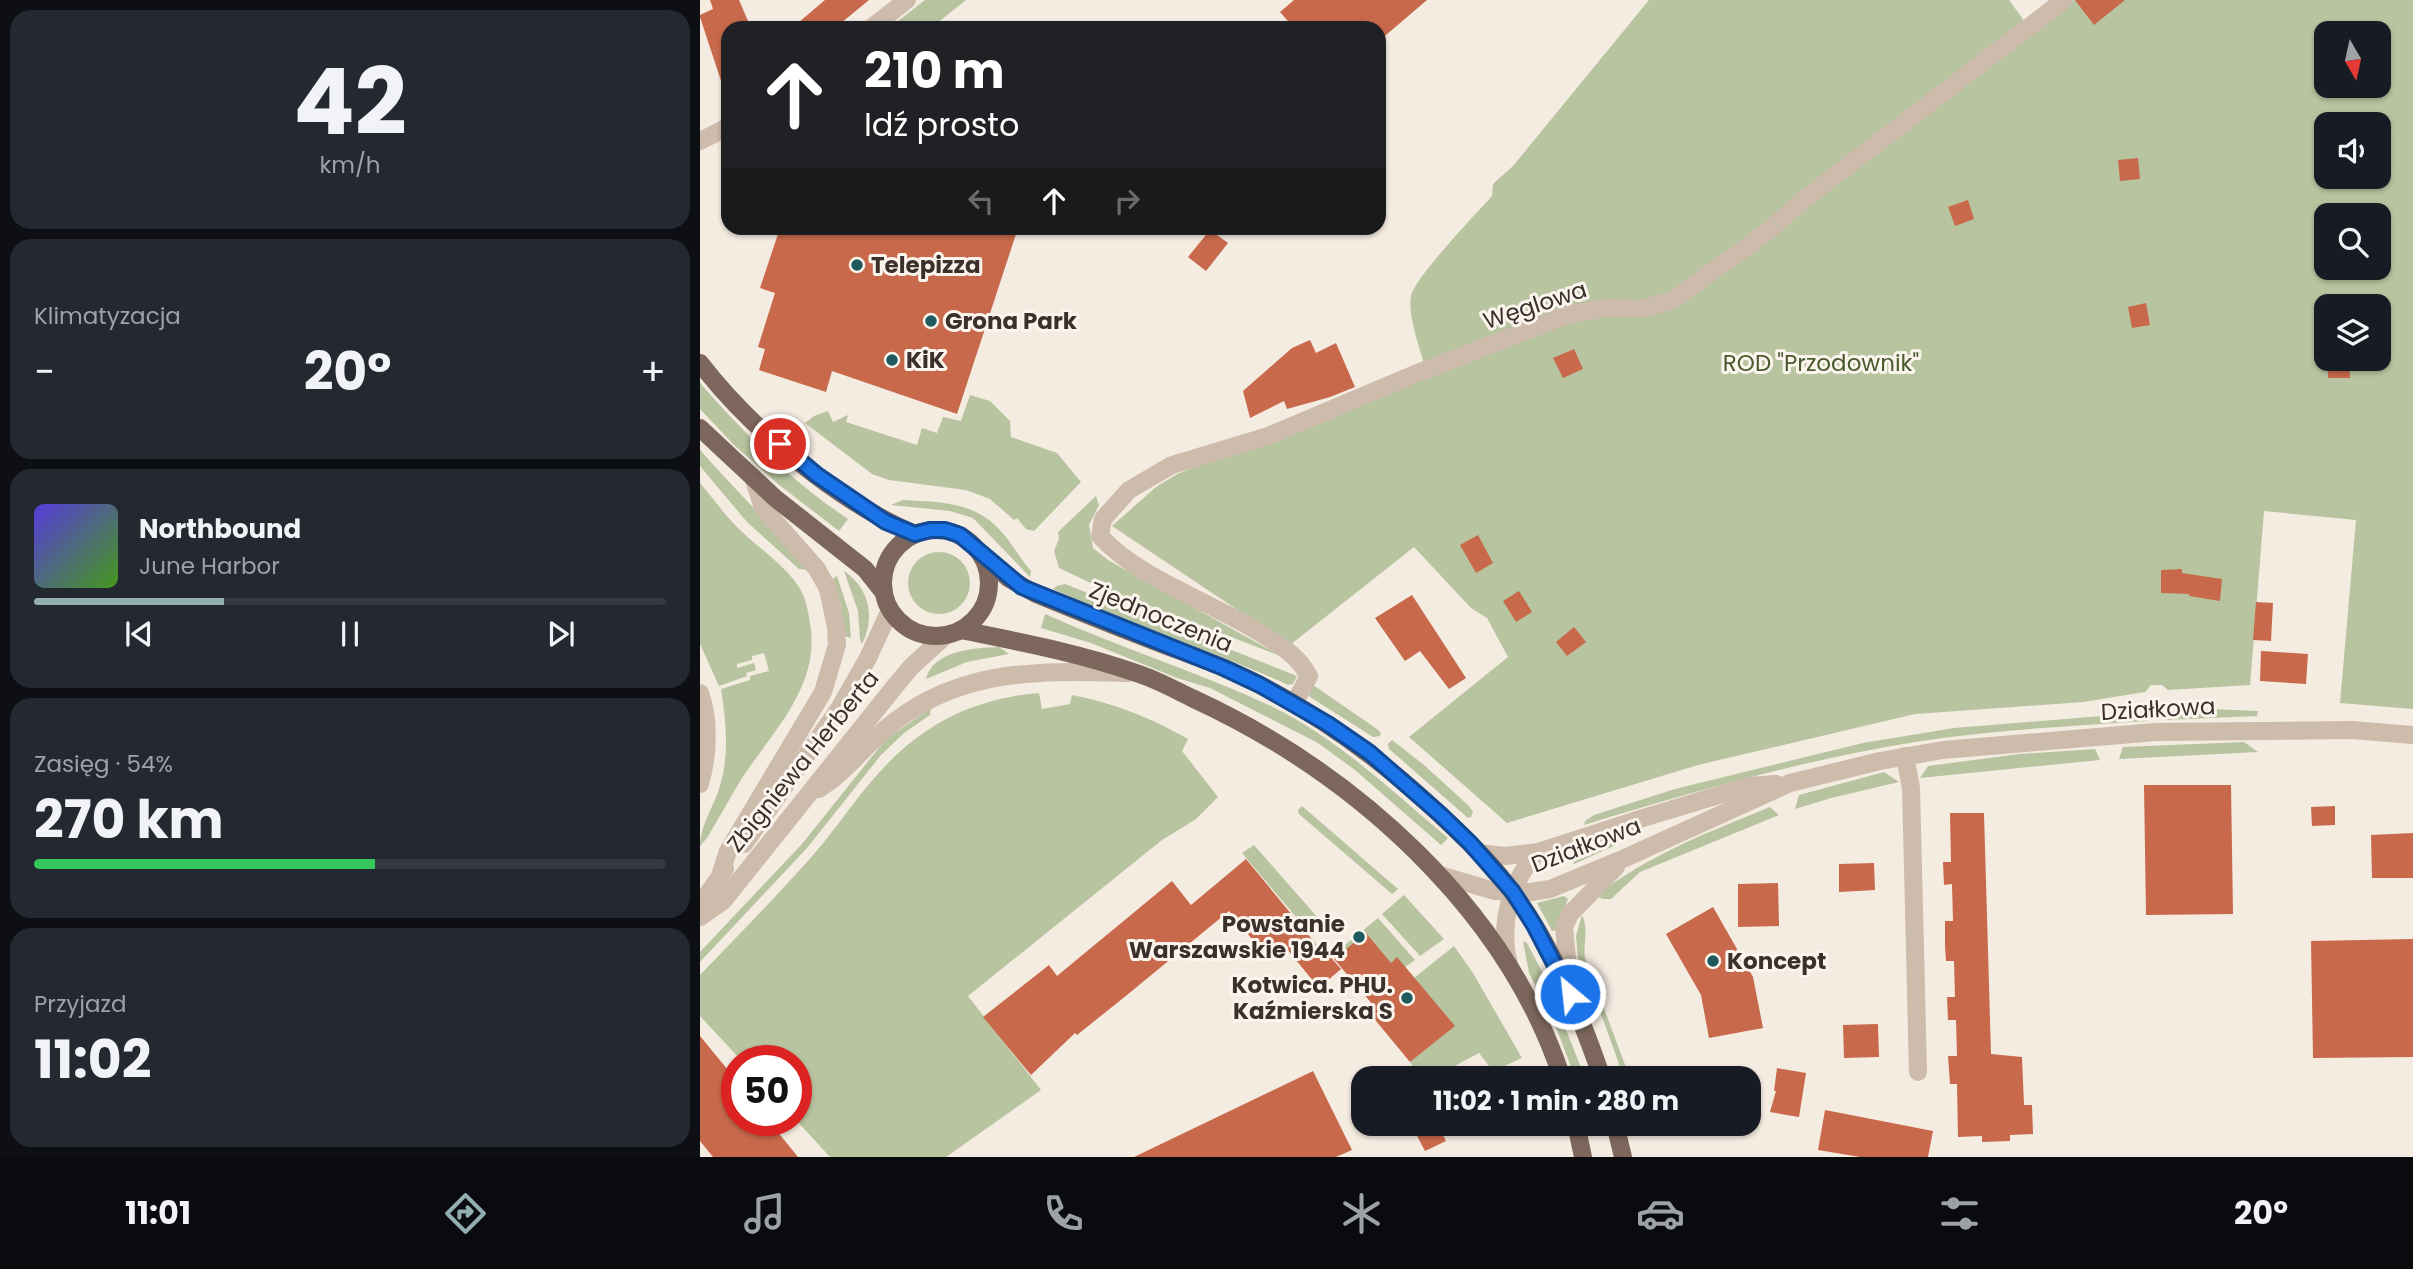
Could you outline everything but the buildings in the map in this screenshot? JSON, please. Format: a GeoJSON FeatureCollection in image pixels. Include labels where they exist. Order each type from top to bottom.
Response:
{"type":"FeatureCollection","features":[{"type":"Feature","properties":{"kind":"main road"},"geometry":{"type":"LineString","coordinates":[[700,363],[717,385],[750,418],[817,475],[886,522],[915,534]]}},
{"type":"Feature","properties":{"kind":"main road"},"geometry":{"type":"LineString","coordinates":[[700,428],[754,480],[865,569],[909,629],[922,634],[953,633],[1068,652],[1139,673],[1223,712],[1346,789],[1437,874],[1466,907],[1510,968],[1538,1017],[1557,1066]]}},
{"type":"Feature","properties":{"kind":"main road"},"geometry":{"type":"LineString","coordinates":[[887,601],[883,579],[886,565],[903,541],[930,530],[945,530],[960,535],[973,544],[982,556],[989,572],[989,590],[985,606],[975,620],[953,633]]}},
{"type":"Feature","properties":{"kind":"main road","name":"Zjednoczenia"},"geometry":{"type":"LineString","coordinates":[[982,556],[1008,578],[1029,591],[1224,668],[1294,704],[1370,753],[1427,801],[1513,892],[1534,925],[1570,994],[1597,1066]]}},
{"type":"Feature","properties":{"kind":"main road"},"geometry":{"type":"LineString","coordinates":[[1579,1136],[1583,1157]]}},
{"type":"Feature","properties":{"kind":"main road"},"geometry":{"type":"LineString","coordinates":[[1618,1136],[1623,1157]]}},
{"type":"Feature","properties":{"kind":"street"},"geometry":{"type":"LineString","coordinates":[[880,21],[907,0]]}},
{"type":"Feature","properties":{"kind":"street","name":"Węglowa"},"geometry":{"type":"LineString","coordinates":[[1294,704],[1309,676],[1298,659],[1256,630],[1150,573],[1113,550],[1100,536],[1103,519],[1129,490],[1172,465],[1268,436],[1415,374],[1570,314],[1608,308],[1642,309],[1673,300],[1768,231],[1802,201],[2064,0]]}},
{"type":"Feature","properties":{"kind":"street"},"geometry":{"type":"LineString","coordinates":[[700,141],[721,130]]}},
{"type":"Feature","properties":{"kind":"street"},"geometry":{"type":"LineString","coordinates":[[720,876],[728,851],[823,692],[836,648],[836,627],[828,589],[817,569],[763,508],[754,480]]}},
{"type":"Feature","properties":{"kind":"street","name":"Zbigniewa Herberta"},"geometry":{"type":"LineString","coordinates":[[700,910],[720,876],[839,709],[868,658],[887,601]]}},
{"type":"Feature","properties":{"kind":"street","name":"Zbigniewa Herberta"},"geometry":{"type":"LineString","coordinates":[[700,917],[723,901],[902,677],[953,633]]}},
{"type":"Feature","properties":{"kind":"street"},"geometry":{"type":"LineString","coordinates":[[804,799],[840,776],[877,736],[896,720],[938,695],[1015,673],[1139,673]]}},
{"type":"Feature","properties":{"kind":"street"},"geometry":{"type":"LineString","coordinates":[[700,693],[704,705],[705,765],[700,784]]}},
{"type":"Feature","properties":{"kind":"street","name":"Działkowa"},"geometry":{"type":"LineString","coordinates":[[1437,874],[1474,887],[1513,892],[1550,889],[1790,783],[1905,756],[1992,745],[2156,732],[2342,730],[2413,735]]}},
{"type":"Feature","properties":{"kind":"street"},"geometry":{"type":"LineString","coordinates":[[1905,756],[1910,788],[1918,1072]]}},
{"type":"Feature","properties":{"kind":"street","name":"Działkowa"},"geometry":{"type":"LineString","coordinates":[[1479,853],[1506,856],[1538,852],[1749,786],[1790,783]]}},
{"type":"Feature","properties":{"kind":"street","name":"Działkowa"},"geometry":{"type":"LineString","coordinates":[[1510,968],[1504,947],[1506,920],[1513,892],[1527,864],[1538,852]]}},
{"type":"Feature","properties":{"kind":"street"},"geometry":{"type":"LineString","coordinates":[[1570,994],[1564,927],[1570,914],[1625,858]]}},
{"type":"Feature","properties":{"kind":"green space"},"geometry":{"type":"Polygon","coordinates":[[[925,0],[966,0],[940,21],[898,21],[925,0]]]}},
{"type":"Feature","properties":{"kind":"green space","name":"ROD \"Przodownik\""},"geometry":{"type":"Polygon","coordinates":[[[1649,0],[2009,0],[2033,33],[2074,0],[2413,0],[2413,709],[2340,703],[2356,520],[2264,511],[2250,685],[2168,690],[2162,685],[2151,685],[2145,692],[2083,702],[1915,714],[1698,765],[1507,823],[1409,737],[1508,657],[1487,618],[1471,608],[1414,547],[1290,645],[1112,526],[1156,487],[1179,473],[1296,430],[1428,375],[1413,324],[1411,296],[1434,260],[1492,196],[1493,184],[1513,166],[1649,0]]]}},
{"type":"Feature","properties":{"kind":"green space"},"geometry":{"type":"Polygon","coordinates":[[[700,383],[770,456],[807,489],[848,519],[839,531],[778,484],[734,445],[700,409],[700,383]]]}},
{"type":"Feature","properties":{"kind":"green space"},"geometry":{"type":"Polygon","coordinates":[[[970,395],[990,401],[1010,421],[1011,437],[1057,453],[1081,482],[1034,531],[1026,529],[1017,518],[1014,520],[990,499],[966,490],[889,480],[872,474],[805,423],[828,411],[833,422],[848,415],[846,422],[917,445],[922,428],[937,433],[943,417],[961,421],[970,395]]]}},
{"type":"Feature","properties":{"kind":"green space"},"geometry":{"type":"Polygon","coordinates":[[[700,450],[809,570],[799,569],[747,522],[700,466],[700,450]]]}},
{"type":"Feature","properties":{"kind":"green space"},"geometry":{"type":"Polygon","coordinates":[[[700,483],[733,523],[778,563],[799,587],[807,609],[812,645],[809,667],[792,706],[742,778],[700,846],[702,831],[719,789],[725,764],[721,689],[769,671],[764,653],[752,656],[752,660],[737,664],[737,668],[754,663],[756,670],[719,686],[700,644],[700,483]]]}},
{"type":"Feature","properties":{"kind":"green space"},"geometry":{"type":"Polygon","coordinates":[[[1096,496],[1099,505],[1089,525],[1093,548],[1108,560],[1283,657],[1095,585],[1059,568],[1054,551],[1059,539],[1058,532],[1096,496]]]}},
{"type":"Feature","properties":{"kind":"green space"},"geometry":{"type":"Polygon","coordinates":[[[903,500],[953,504],[987,518],[1002,532],[1031,571],[1030,577],[973,518],[950,511],[891,505],[903,500]]]}},
{"type":"Feature","properties":{"kind":"green space"},"geometry":{"type":"Polygon","coordinates":[[[939,552],[961,561],[970,583],[961,605],[939,614],[917,605],[908,583],[917,561],[939,552]]]}},
{"type":"Feature","properties":{"kind":"green space"},"geometry":{"type":"Polygon","coordinates":[[[844,571],[859,586],[868,604],[869,624],[862,644],[858,611],[844,571]]]}},
{"type":"Feature","properties":{"kind":"green space"},"geometry":{"type":"Polygon","coordinates":[[[837,576],[849,613],[851,638],[844,636],[841,606],[832,579],[837,576]]]}},
{"type":"Feature","properties":{"kind":"green space"},"geometry":{"type":"Polygon","coordinates":[[[1065,584],[1297,676],[1293,684],[1288,685],[1111,615],[1053,589],[1065,584]]]}},
{"type":"Feature","properties":{"kind":"green space"},"geometry":{"type":"Polygon","coordinates":[[[1045,614],[1245,694],[1297,720],[1364,767],[1448,838],[1441,845],[1355,770],[1318,743],[1210,688],[1177,678],[1091,643],[1041,628],[1045,614]]]}},
{"type":"Feature","properties":{"kind":"green space"},"geometry":{"type":"Polygon","coordinates":[[[999,647],[1009,654],[967,662],[926,679],[930,669],[946,656],[978,648],[999,647]]]}},
{"type":"Feature","properties":{"kind":"green space"},"geometry":{"type":"Polygon","coordinates":[[[1313,685],[1377,729],[1381,733],[1380,736],[1373,737],[1310,697],[1313,685]]]}},
{"type":"Feature","properties":{"kind":"green space"},"geometry":{"type":"Polygon","coordinates":[[[1039,693],[1042,709],[1070,704],[1072,695],[1132,712],[1160,724],[1188,739],[1182,751],[1218,797],[1196,819],[1162,840],[968,996],[1041,1090],[946,1157],[830,1157],[811,1136],[812,1045],[727,1045],[700,1016],[700,975],[807,862],[870,783],[906,747],[945,720],[966,710],[1013,696],[1039,693]]]}},
{"type":"Feature","properties":{"kind":"green space"},"geometry":{"type":"Polygon","coordinates":[[[931,708],[930,715],[904,733],[881,755],[807,848],[700,962],[700,952],[802,844],[886,739],[931,708]]]}},
{"type":"Feature","properties":{"kind":"green space"},"geometry":{"type":"Polygon","coordinates":[[[2209,709],[2258,711],[2257,716],[2164,720],[2162,712],[2209,709]]]}},
{"type":"Feature","properties":{"kind":"green space"},"geometry":{"type":"Polygon","coordinates":[[[2150,712],[2148,721],[1973,734],[1873,749],[1748,778],[1584,825],[1585,821],[1594,815],[1675,789],[1863,743],[1954,728],[2150,712]]]}},
{"type":"Feature","properties":{"kind":"green space"},"geometry":{"type":"Polygon","coordinates":[[[1392,740],[1469,806],[1473,812],[1471,817],[1468,818],[1389,749],[1388,744],[1392,740]]]}},
{"type":"Feature","properties":{"kind":"green space"},"geometry":{"type":"Polygon","coordinates":[[[2244,742],[2258,752],[2119,759],[2123,747],[2244,742]]]}},
{"type":"Feature","properties":{"kind":"green space"},"geometry":{"type":"Polygon","coordinates":[[[2095,749],[2100,760],[1920,778],[1928,766],[2020,754],[2095,749]]]}},
{"type":"Feature","properties":{"kind":"green space"},"geometry":{"type":"Polygon","coordinates":[[[1884,772],[1899,782],[1795,809],[1799,795],[1884,772]]]}},
{"type":"Feature","properties":{"kind":"green space"},"geometry":{"type":"Polygon","coordinates":[[[1302,806],[1398,889],[1392,894],[1299,814],[1298,810],[1302,806]]]}},
{"type":"Feature","properties":{"kind":"green space"},"geometry":{"type":"Polygon","coordinates":[[[1770,807],[1779,815],[1640,872],[1611,899],[1596,896],[1658,856],[1770,807]]]}},
{"type":"Feature","properties":{"kind":"green space"},"geometry":{"type":"Polygon","coordinates":[[[1616,842],[1616,845],[1574,864],[1569,855],[1616,842]]]}},
{"type":"Feature","properties":{"kind":"green space"},"geometry":{"type":"Polygon","coordinates":[[[1254,845],[1318,918],[1307,930],[1242,853],[1254,845]]]}},
{"type":"Feature","properties":{"kind":"green space"},"geometry":{"type":"Polygon","coordinates":[[[1404,895],[1444,939],[1420,956],[1382,914],[1404,895]]]}},
{"type":"Feature","properties":{"kind":"green space"},"geometry":{"type":"Polygon","coordinates":[[[1564,896],[1568,899],[1556,930],[1552,931],[1537,903],[1564,896]]]}},
{"type":"Feature","properties":{"kind":"green space"},"geometry":{"type":"Polygon","coordinates":[[[1582,915],[1585,925],[1585,958],[1626,1066],[1620,1066],[1578,958],[1576,936],[1582,915]]]}},
{"type":"Feature","properties":{"kind":"green space"},"geometry":{"type":"Polygon","coordinates":[[[1378,918],[1415,960],[1405,967],[1397,958],[1391,963],[1342,953],[1340,949],[1378,918]]]}},
{"type":"Feature","properties":{"kind":"green space"},"geometry":{"type":"Polygon","coordinates":[[[1523,941],[1527,943],[1547,981],[1580,1066],[1571,1066],[1555,1024],[1529,973],[1523,941]]]}},
{"type":"Feature","properties":{"kind":"green space"},"geometry":{"type":"Polygon","coordinates":[[[1454,946],[1473,973],[1522,1058],[1504,1066],[1489,1066],[1479,1053],[1455,1066],[1413,1066],[1410,1062],[1454,1026],[1414,978],[1454,946]]]}},
{"type":"Feature","properties":{"kind":"place","name":"Telepizza"},"geometry":{"type":"Point","coordinates":[857,265]}},
{"type":"Feature","properties":{"kind":"place","name":"Grona Park"},"geometry":{"type":"Point","coordinates":[931,321]}},
{"type":"Feature","properties":{"kind":"place","name":"KiK"},"geometry":{"type":"Point","coordinates":[892,360]}},
{"type":"Feature","properties":{"kind":"place","name":"Powstanie Warszawskie 1944"},"geometry":{"type":"Point","coordinates":[1359,937]}},
{"type":"Feature","properties":{"kind":"place","name":"Koncept"},"geometry":{"type":"Point","coordinates":[1713,961]}},
{"type":"Feature","properties":{"kind":"place","name":"Kotwica. PHU. Kaźmierska S"},"geometry":{"type":"Point","coordinates":[1407,998]}},
{"type":"Feature","properties":{"kind":"route"},"geometry":{"type":"LineString","coordinates":[[780,444],[817,475],[886,522],[915,534],[945,530],[960,535],[1008,578],[1022,587],[1260,685],[1328,724],[1370,753],[1427,801],[1470,843],[1513,892],[1534,925],[1570,994]]}}]}
